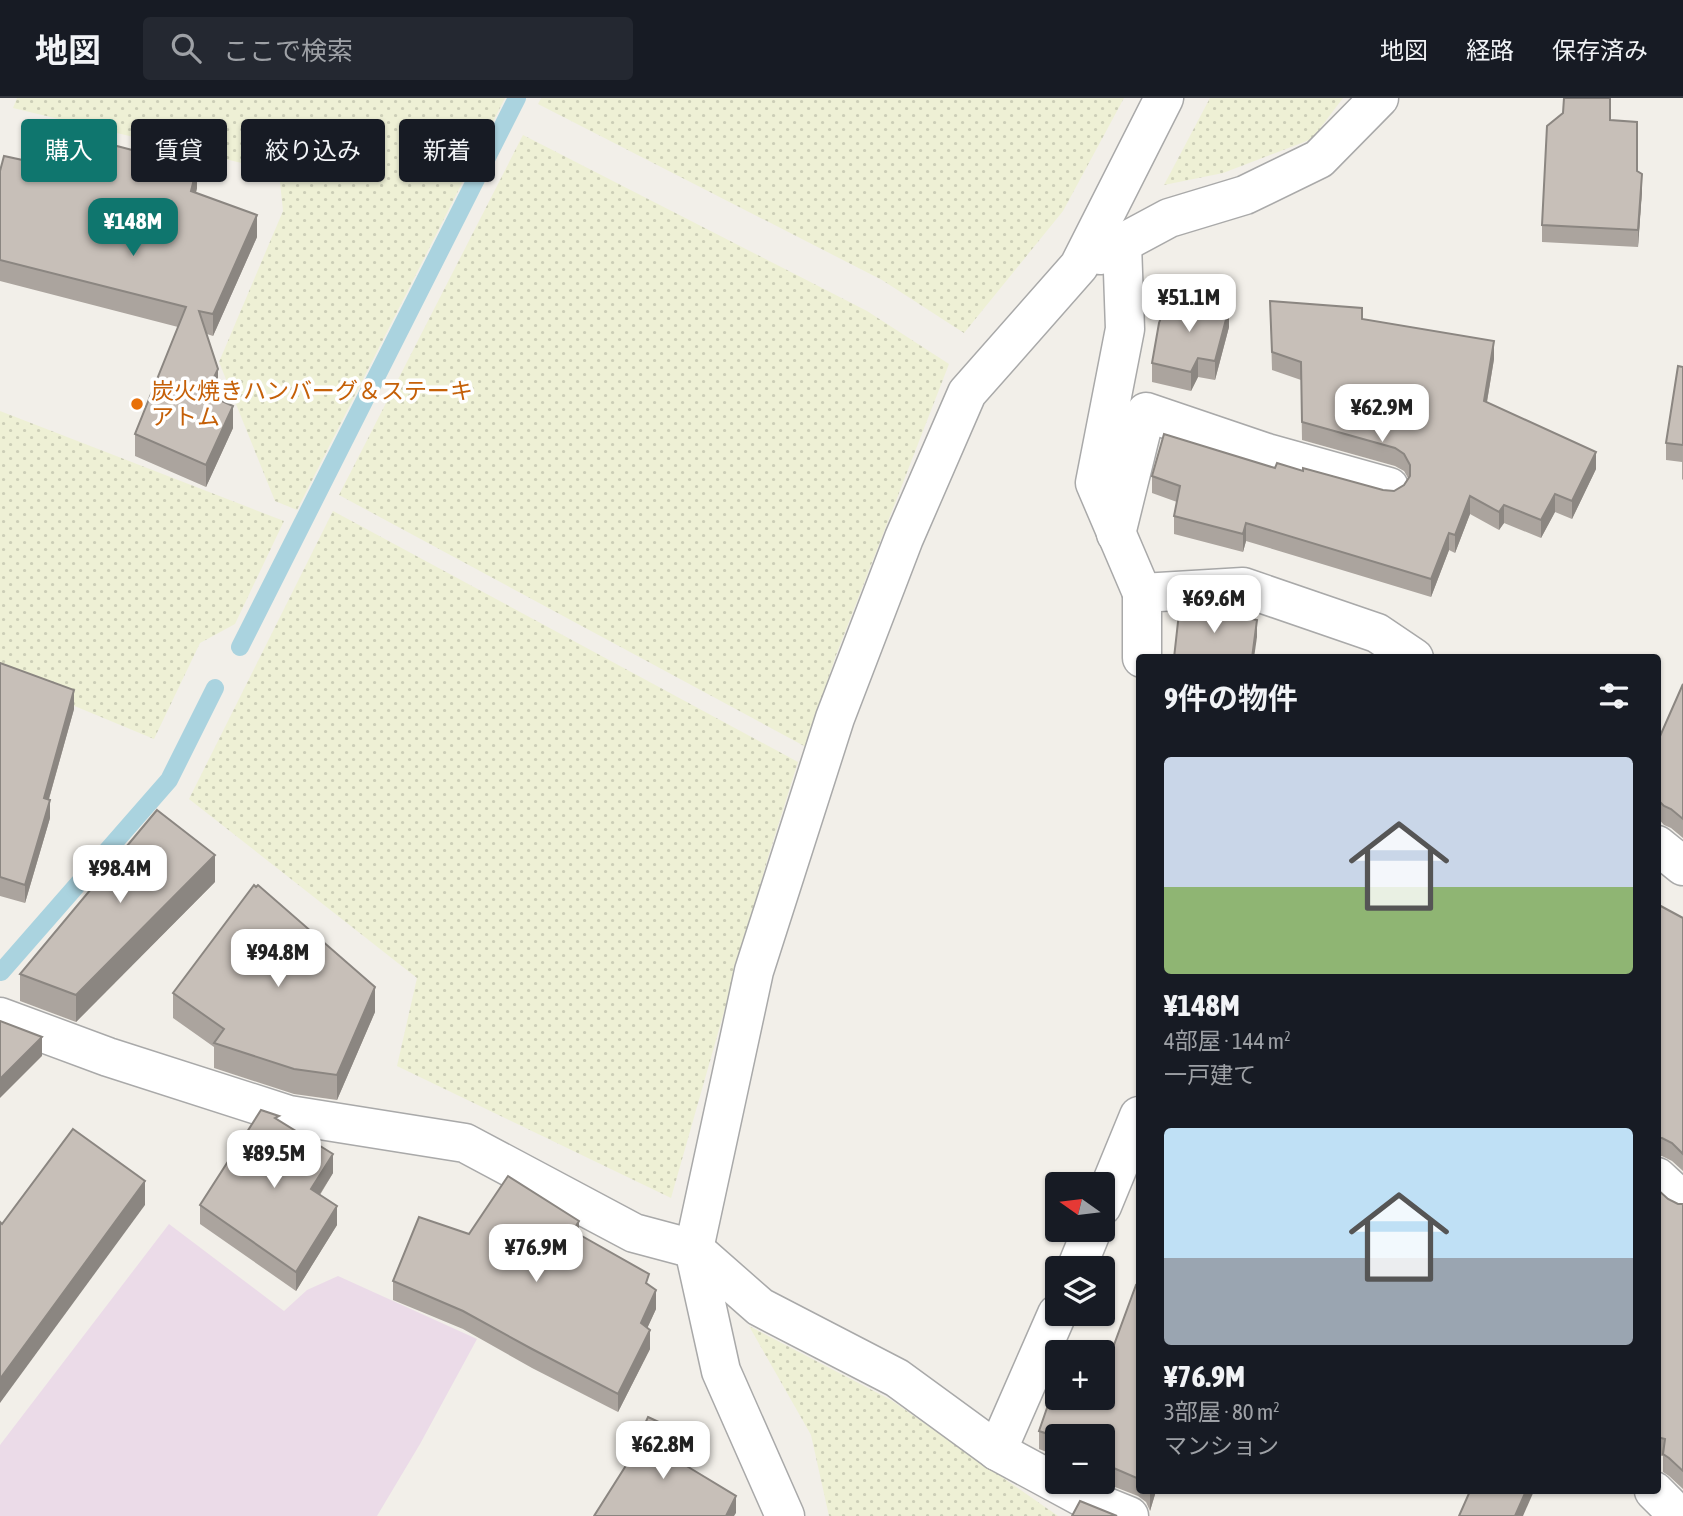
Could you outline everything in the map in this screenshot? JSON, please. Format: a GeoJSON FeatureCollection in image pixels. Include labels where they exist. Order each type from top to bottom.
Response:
{"type":"FeatureCollection","features":[{"type":"Feature","properties":{"kind":"street"},"geometry":{"type":"LineString","coordinates":[[785,1516],[722,1371],[694,1249],[754,971],[835,718],[904,538],[967,393],[1079,266],[1164,98]]}},
{"type":"Feature","properties":{"kind":"street"},"geometry":{"type":"LineString","coordinates":[[1079,266],[1169,218],[1245,195],[1318,159],[1379,98]]}},
{"type":"Feature","properties":{"kind":"street"},"geometry":{"type":"LineString","coordinates":[[1122,244],[1125,328],[1095,483],[1142,593],[1142,654]]}},
{"type":"Feature","properties":{"kind":"street"},"geometry":{"type":"LineString","coordinates":[[1116,534],[1146,412],[1267,453],[1389,487]]}},
{"type":"Feature","properties":{"kind":"street"},"geometry":{"type":"LineString","coordinates":[[1142,593],[1243,587],[1377,633],[1408,654]]}},
{"type":"Feature","properties":{"kind":"street"},"geometry":{"type":"LineString","coordinates":[[1661,848],[1683,866]]}},
{"type":"Feature","properties":{"kind":"street"},"geometry":{"type":"LineString","coordinates":[[0,1017],[108,1057],[289,1115],[465,1143],[634,1233],[694,1249],[760,1307],[897,1378],[997,1451],[1082,1497],[1129,1516]]}},
{"type":"Feature","properties":{"kind":"street"},"geometry":{"type":"LineString","coordinates":[[1115,1174],[1136,1123]]}},
{"type":"Feature","properties":{"kind":"street"},"geometry":{"type":"LineString","coordinates":[[1661,1181],[1683,1201]]}},
{"type":"Feature","properties":{"kind":"street"},"geometry":{"type":"LineString","coordinates":[[997,1451],[1052,1326]]}},
{"type":"Feature","properties":{"kind":"street"},"geometry":{"type":"LineString","coordinates":[[1657,1494],[1679,1516]]}},
{"type":"Feature","properties":{"kind":"shaded area"},"geometry":{"type":"Polygon","coordinates":[[[169,1224],[284,1311],[307,1290],[338,1276],[477,1339],[377,1516],[0,1516],[0,1445],[169,1224]]]}},
{"type":"Feature","properties":{"kind":"green space"},"geometry":{"type":"Polygon","coordinates":[[[17,98],[505,98],[494,119],[399,119],[399,182],[463,182],[297,510],[275,501],[219,362],[283,211],[280,182],[385,182],[385,119],[241,119],[241,163],[227,159],[227,119],[131,119],[131,136],[117,133],[117,119],[59,119],[13,108],[17,98]]]}},
{"type":"Feature","properties":{"kind":"green space"},"geometry":{"type":"Polygon","coordinates":[[[541,98],[1124,98],[1063,211],[964,333],[882,280],[538,104],[541,98]]]}},
{"type":"Feature","properties":{"kind":"green space"},"geometry":{"type":"Polygon","coordinates":[[[1210,98],[1343,98],[1312,139],[1223,173],[1164,185],[1210,98]]]}},
{"type":"Feature","properties":{"kind":"green space"},"geometry":{"type":"Polygon","coordinates":[[[523,135],[867,311],[949,364],[835,658],[806,747],[339,495],[523,135]]]}},
{"type":"Feature","properties":{"kind":"green space"},"geometry":{"type":"Polygon","coordinates":[[[0,411],[284,521],[235,624],[200,643],[154,739],[0,675],[0,411]]]}},
{"type":"Feature","properties":{"kind":"green space"},"geometry":{"type":"Polygon","coordinates":[[[333,511],[798,762],[671,1198],[397,1066],[417,978],[189,799],[333,511]]]}},
{"type":"Feature","properties":{"kind":"green space"},"geometry":{"type":"Polygon","coordinates":[[[749,1326],[891,1400],[1058,1516],[829,1516],[811,1435],[749,1326]]]}},
{"type":"Feature","properties":{"kind":"building"},"geometry":{"type":"Polygon","coordinates":[[[1564,98],[1610,98],[1610,120],[1637,122],[1637,171],[1642,174],[1638,230],[1542,225],[1547,126],[1563,113],[1564,98]]]}},
{"type":"Feature","properties":{"kind":"building"},"geometry":{"type":"Polygon","coordinates":[[[117,146],[131,150],[131,182],[193,182],[191,191],[257,215],[213,314],[199,311],[218,369],[206,394],[233,406],[206,465],[135,434],[186,307],[0,260],[0,171],[4,156],[21,160],[21,182],[117,182],[117,146]]]}},
{"type":"Feature","properties":{"kind":"building"},"geometry":{"type":"Polygon","coordinates":[[[1169,297],[1229,308],[1215,361],[1198,358],[1191,372],[1152,363],[1159,323],[1169,297]]]}},
{"type":"Feature","properties":{"kind":"building"},"geometry":{"type":"Polygon","coordinates":[[[1270,301],[1362,308],[1362,319],[1494,341],[1484,401],[1596,452],[1572,501],[1555,494],[1541,520],[1504,505],[1499,512],[1470,496],[1455,535],[1449,533],[1431,579],[1246,523],[1243,534],[1174,516],[1180,486],[1152,476],[1164,434],[1275,468],[1277,463],[1303,471],[1303,468],[1383,490],[1394,491],[1404,485],[1410,476],[1410,465],[1404,454],[1395,448],[1302,422],[1301,362],[1272,352],[1270,301]]]}},
{"type":"Feature","properties":{"kind":"building"},"geometry":{"type":"Polygon","coordinates":[[[1678,366],[1683,367],[1683,445],[1666,443],[1678,366]]]}},
{"type":"Feature","properties":{"kind":"building"},"geometry":{"type":"Polygon","coordinates":[[[1180,604],[1257,620],[1253,654],[1174,654],[1180,604]]]}},
{"type":"Feature","properties":{"kind":"building"},"geometry":{"type":"Polygon","coordinates":[[[0,663],[74,690],[44,798],[50,800],[25,885],[0,877],[0,663]]]}},
{"type":"Feature","properties":{"kind":"building"},"geometry":{"type":"Polygon","coordinates":[[[1683,684],[1683,819],[1661,803],[1661,734],[1683,684]]]}},
{"type":"Feature","properties":{"kind":"building"},"geometry":{"type":"Polygon","coordinates":[[[157,810],[215,855],[76,995],[20,974],[157,810]]]}},
{"type":"Feature","properties":{"kind":"building"},"geometry":{"type":"Polygon","coordinates":[[[254,885],[258,885],[375,987],[337,1075],[294,1069],[214,1043],[224,1029],[173,993],[254,885]]]}},
{"type":"Feature","properties":{"kind":"building"},"geometry":{"type":"Polygon","coordinates":[[[1661,906],[1683,918],[1683,1154],[1662,1138],[1661,906]]]}},
{"type":"Feature","properties":{"kind":"building"},"geometry":{"type":"Polygon","coordinates":[[[0,1021],[42,1037],[0,1079],[0,1021]]]}},
{"type":"Feature","properties":{"kind":"building"},"geometry":{"type":"Polygon","coordinates":[[[261,1110],[279,1116],[275,1118],[333,1154],[311,1189],[337,1206],[296,1272],[200,1205],[261,1110]]]}},
{"type":"Feature","properties":{"kind":"building"},"geometry":{"type":"Polygon","coordinates":[[[73,1129],[145,1181],[0,1379],[0,1222],[2,1224],[73,1129]]]}},
{"type":"Feature","properties":{"kind":"building"},"geometry":{"type":"Polygon","coordinates":[[[508,1176],[579,1221],[573,1231],[649,1274],[646,1283],[656,1290],[641,1323],[650,1330],[618,1394],[463,1311],[393,1281],[419,1217],[469,1234],[508,1176]]]}},
{"type":"Feature","properties":{"kind":"building"},"geometry":{"type":"Polygon","coordinates":[[[1661,1193],[1668,1199],[1683,1204],[1683,1471],[1663,1454],[1665,1439],[1661,1438],[1661,1193]]]}},
{"type":"Feature","properties":{"kind":"building"},"geometry":{"type":"Polygon","coordinates":[[[1136,1285],[1136,1478],[1115,1469],[1115,1424],[1045,1424],[1045,1433],[1039,1431],[1046,1410],[1115,1410],[1115,1342],[1136,1285]]]}},
{"type":"Feature","properties":{"kind":"building"},"geometry":{"type":"Polygon","coordinates":[[[648,1417],[693,1438],[680,1462],[736,1496],[726,1516],[594,1516],[625,1467],[648,1417]]]}},
{"type":"Feature","properties":{"kind":"building"},"geometry":{"type":"Polygon","coordinates":[[[1469,1494],[1525,1494],[1515,1516],[1459,1516],[1469,1494]]]}},
{"type":"Feature","properties":{"kind":"building"},"geometry":{"type":"Polygon","coordinates":[[[1080,1501],[1117,1516],[1072,1516],[1080,1501]]]}},
{"type":"Feature","properties":{"kind":"waterway"},"geometry":{"type":"LineString","coordinates":[[240,647],[517,98]]}},
{"type":"Feature","properties":{"kind":"waterway"},"geometry":{"type":"LineString","coordinates":[[1,972],[169,780],[215,688]]}},
{"type":"Feature","properties":{"kind":"place","name":"炭火焼きハンバーグ＆ステーキ アトム"},"geometry":{"type":"Point","coordinates":[137,404]}}]}
